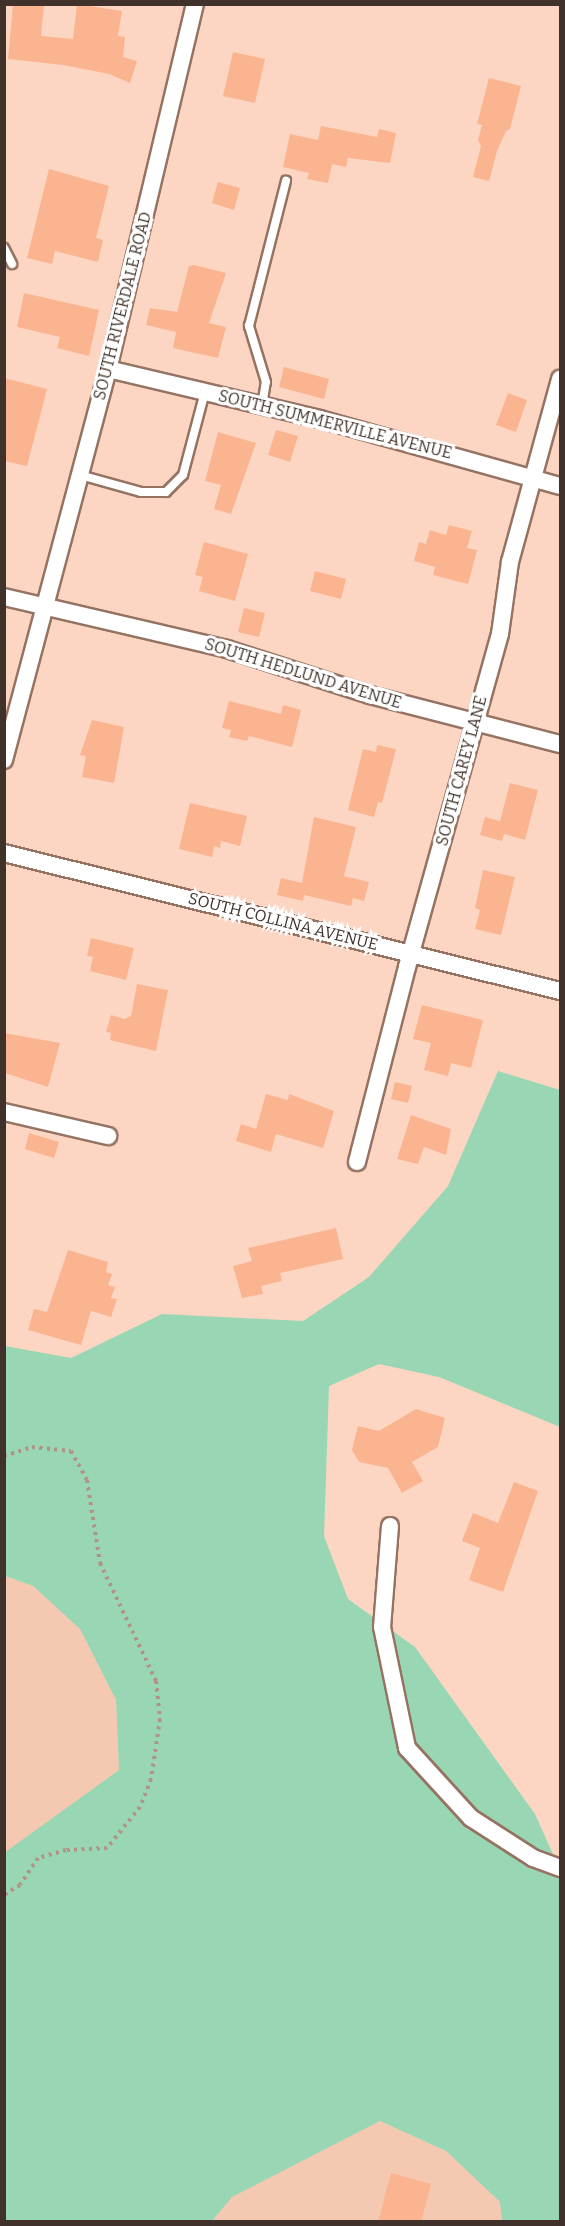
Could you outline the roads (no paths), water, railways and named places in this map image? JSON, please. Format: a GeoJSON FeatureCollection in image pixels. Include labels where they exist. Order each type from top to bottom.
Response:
{"type":"FeatureCollection","features":[{"type":"Feature","properties":{"kind":"street","name":"SOUTH RIVERDALE ROAD"},"geometry":{"type":"LineString","coordinates":[[4,760],[108,369],[195,4]]}},
{"type":"Feature","properties":{"kind":"street","name":"SOUTH SUMMERVILLE AVENUE"},"geometry":{"type":"LineString","coordinates":[[108,369],[262,406],[561,486]]}},
{"type":"Feature","properties":{"kind":"street","name":"SOUTH CAREY LANE"},"geometry":{"type":"LineString","coordinates":[[357,1162],[410,955],[500,634],[510,562],[561,379]]}},
{"type":"Feature","properties":{"kind":"street","name":"SOUTH HEDLUND AVENUE"},"geometry":{"type":"LineString","coordinates":[[4,597],[227,649],[370,695],[561,744]]}},
{"type":"Feature","properties":{"kind":"street","name":"SOUTH COLLINA AVENUE"},"geometry":{"type":"LineString","coordinates":[[4,853],[561,991]]}},
{"type":"Feature","properties":{"kind":"street"},"geometry":{"type":"LineString","coordinates":[[4,1112],[108,1136]]}},
{"type":"Feature","properties":{"kind":"street"},"geometry":{"type":"LineString","coordinates":[[390,1526],[382,1627],[407,1748],[471,1818],[533,1858],[561,1868]]}},
{"type":"Feature","properties":{"kind":"lane"},"geometry":{"type":"LineString","coordinates":[[262,406],[266,382],[249,326],[286,181]]}},
{"type":"Feature","properties":{"kind":"lane"},"geometry":{"type":"LineString","coordinates":[[4,248],[12,264]]}},
{"type":"Feature","properties":{"kind":"lane"},"geometry":{"type":"LineString","coordinates":[[80,475],[141,492],[166,492],[183,475],[205,392]]}}]}
